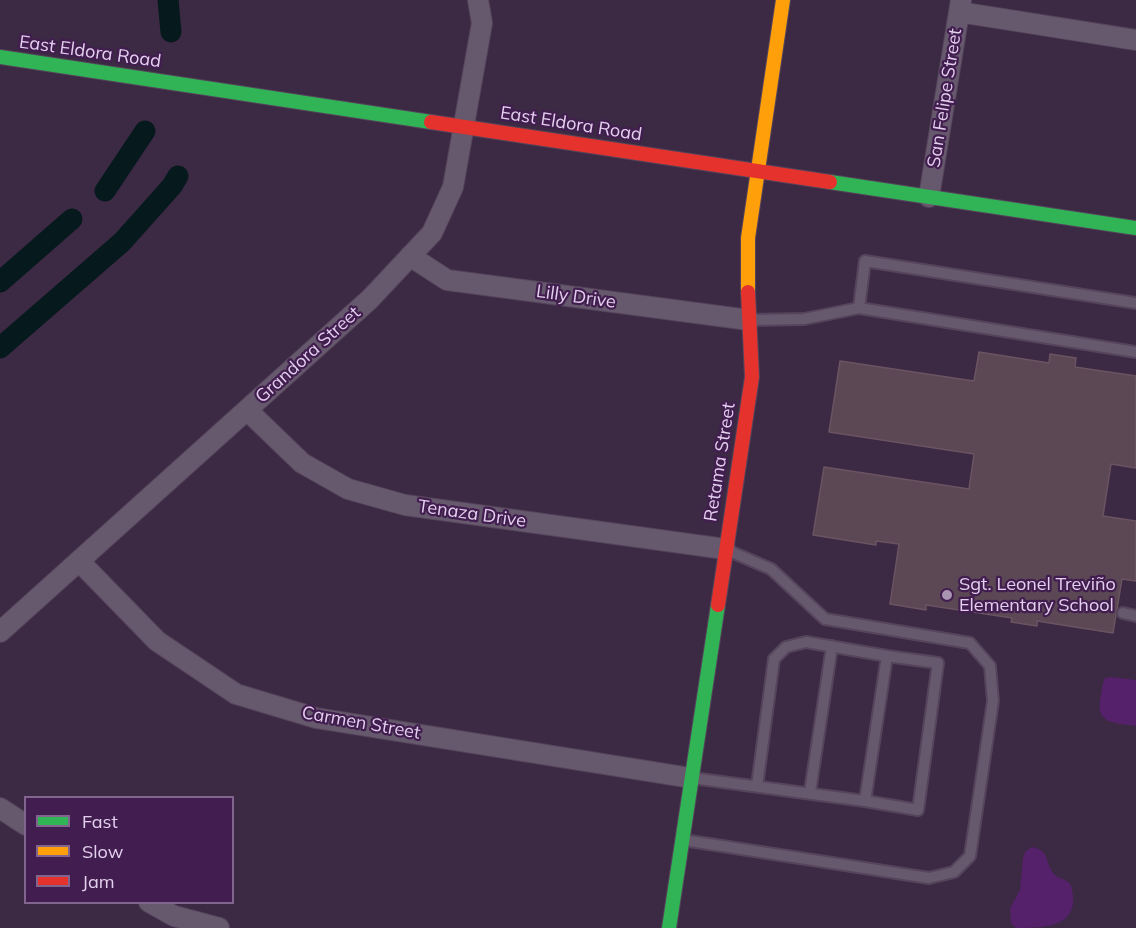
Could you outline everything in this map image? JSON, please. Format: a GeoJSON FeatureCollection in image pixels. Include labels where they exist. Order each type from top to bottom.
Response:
{"type":"FeatureCollection","features":[{"type":"Feature","properties":{"kind":"street","name":"Grandora Street"},"geometry":{"type":"LineString","coordinates":[[0,632],[370,299],[432,233],[453,187],[482,23],[478,0]]}},
{"type":"Feature","properties":{"kind":"street","name":"Retama Street"},"geometry":{"type":"LineString","coordinates":[[669,928],[752,377],[748,238],[783,0]]}},
{"type":"Feature","properties":{"kind":"street"},"geometry":{"type":"LineString","coordinates":[[960,6],[1136,40]]}},
{"type":"Feature","properties":{"kind":"street","name":"San Felipe Street"},"geometry":{"type":"LineString","coordinates":[[929,197],[960,6]]}},
{"type":"Feature","properties":{"kind":"street","name":"East Eldora Road"},"geometry":{"type":"LineString","coordinates":[[0,57],[1136,228]]}},
{"type":"Feature","properties":{"kind":"street","name":"Lilly Drive"},"geometry":{"type":"LineString","coordinates":[[410,256],[447,280],[749,320]]}},
{"type":"Feature","properties":{"kind":"street","name":"Tenaza Drive"},"geometry":{"type":"LineString","coordinates":[[247,410],[302,463],[348,489],[405,505],[725,549]]}},
{"type":"Feature","properties":{"kind":"street","name":"Carmen Street"},"geometry":{"type":"LineString","coordinates":[[79,561],[157,641],[236,694],[316,718],[691,778]]}},
{"type":"Feature","properties":{"kind":"street"},"geometry":{"type":"LineString","coordinates":[[0,808],[24,824]]}},
{"type":"Feature","properties":{"kind":"street"},"geometry":{"type":"LineString","coordinates":[[151,904],[174,916],[219,928]]}},
{"type":"Feature","properties":{"kind":"lane"},"geometry":{"type":"LineString","coordinates":[[859,308],[865,261],[1136,303]]}},
{"type":"Feature","properties":{"kind":"lane"},"geometry":{"type":"LineString","coordinates":[[749,320],[804,319],[859,308],[1136,352]]}},
{"type":"Feature","properties":{"kind":"lane"},"geometry":{"type":"LineString","coordinates":[[682,840],[929,878],[954,872],[970,856],[993,701],[990,666],[970,643],[825,619],[771,569],[725,549]]}},
{"type":"Feature","properties":{"kind":"lane"},"geometry":{"type":"LineString","coordinates":[[1123,613],[1136,615]]}},
{"type":"Feature","properties":{"kind":"lane"},"geometry":{"type":"LineString","coordinates":[[691,778],[757,786],[810,792],[918,810],[938,663],[807,642],[786,646],[774,659],[757,786]]}},
{"type":"Feature","properties":{"kind":"lane"},"geometry":{"type":"LineString","coordinates":[[810,792],[832,646]]}},
{"type":"Feature","properties":{"kind":"lane"},"geometry":{"type":"LineString","coordinates":[[865,801],[887,656]]}},
{"type":"Feature","properties":{"kind":"shaded area"},"geometry":{"type":"Polygon","coordinates":[[[1105,678],[1136,680],[1136,726],[1116,723],[1101,715],[1102,686],[1105,678]]]}},
{"type":"Feature","properties":{"kind":"shaded area"},"geometry":{"type":"Polygon","coordinates":[[[1032,847],[1042,851],[1054,874],[1070,884],[1073,903],[1071,911],[1060,922],[1043,927],[1016,928],[1011,923],[1010,908],[1020,890],[1025,852],[1032,847]]]}},
{"type":"Feature","properties":{"kind":"building"},"geometry":{"type":"Polygon","coordinates":[[[979,352],[1049,363],[1050,354],[1076,358],[1075,367],[1136,376],[1136,468],[1111,464],[1103,516],[1136,521],[1136,581],[1122,579],[1113,633],[1037,621],[1037,626],[1011,622],[1012,618],[926,605],[926,610],[890,604],[899,544],[876,541],[876,545],[813,535],[824,467],[969,489],[974,454],[829,432],[840,361],[974,381],[979,352]]]}},
{"type":"Feature","properties":{"kind":"waterway"},"geometry":{"type":"LineString","coordinates":[[168,0],[171,32]]}},
{"type":"Feature","properties":{"kind":"waterway"},"geometry":{"type":"LineString","coordinates":[[105,191],[145,131]]}},
{"type":"Feature","properties":{"kind":"waterway"},"geometry":{"type":"LineString","coordinates":[[0,348],[122,242],[172,186],[178,176]]}},
{"type":"Feature","properties":{"kind":"waterway"},"geometry":{"type":"LineString","coordinates":[[0,282],[72,219]]}},
{"type":"Feature","properties":{"kind":"traffic: fast"},"geometry":{"type":"LineString","coordinates":[[0,57],[431,122]]}},
{"type":"Feature","properties":{"kind":"traffic: fast"},"geometry":{"type":"LineString","coordinates":[[830,182],[1136,228]]}},
{"type":"Feature","properties":{"kind":"traffic: fast"},"geometry":{"type":"LineString","coordinates":[[669,928],[718,605]]}},
{"type":"Feature","properties":{"kind":"traffic: slow"},"geometry":{"type":"LineString","coordinates":[[748,292],[748,238],[783,0]]}},
{"type":"Feature","properties":{"kind":"traffic: jam"},"geometry":{"type":"LineString","coordinates":[[431,122],[830,182]]}},
{"type":"Feature","properties":{"kind":"traffic: jam"},"geometry":{"type":"LineString","coordinates":[[718,605],[752,377],[748,292]]}},
{"type":"Feature","properties":{"kind":"place","name":"Sgt. Leonel Treviño Elementary School"},"geometry":{"type":"Point","coordinates":[947,595]}}]}
